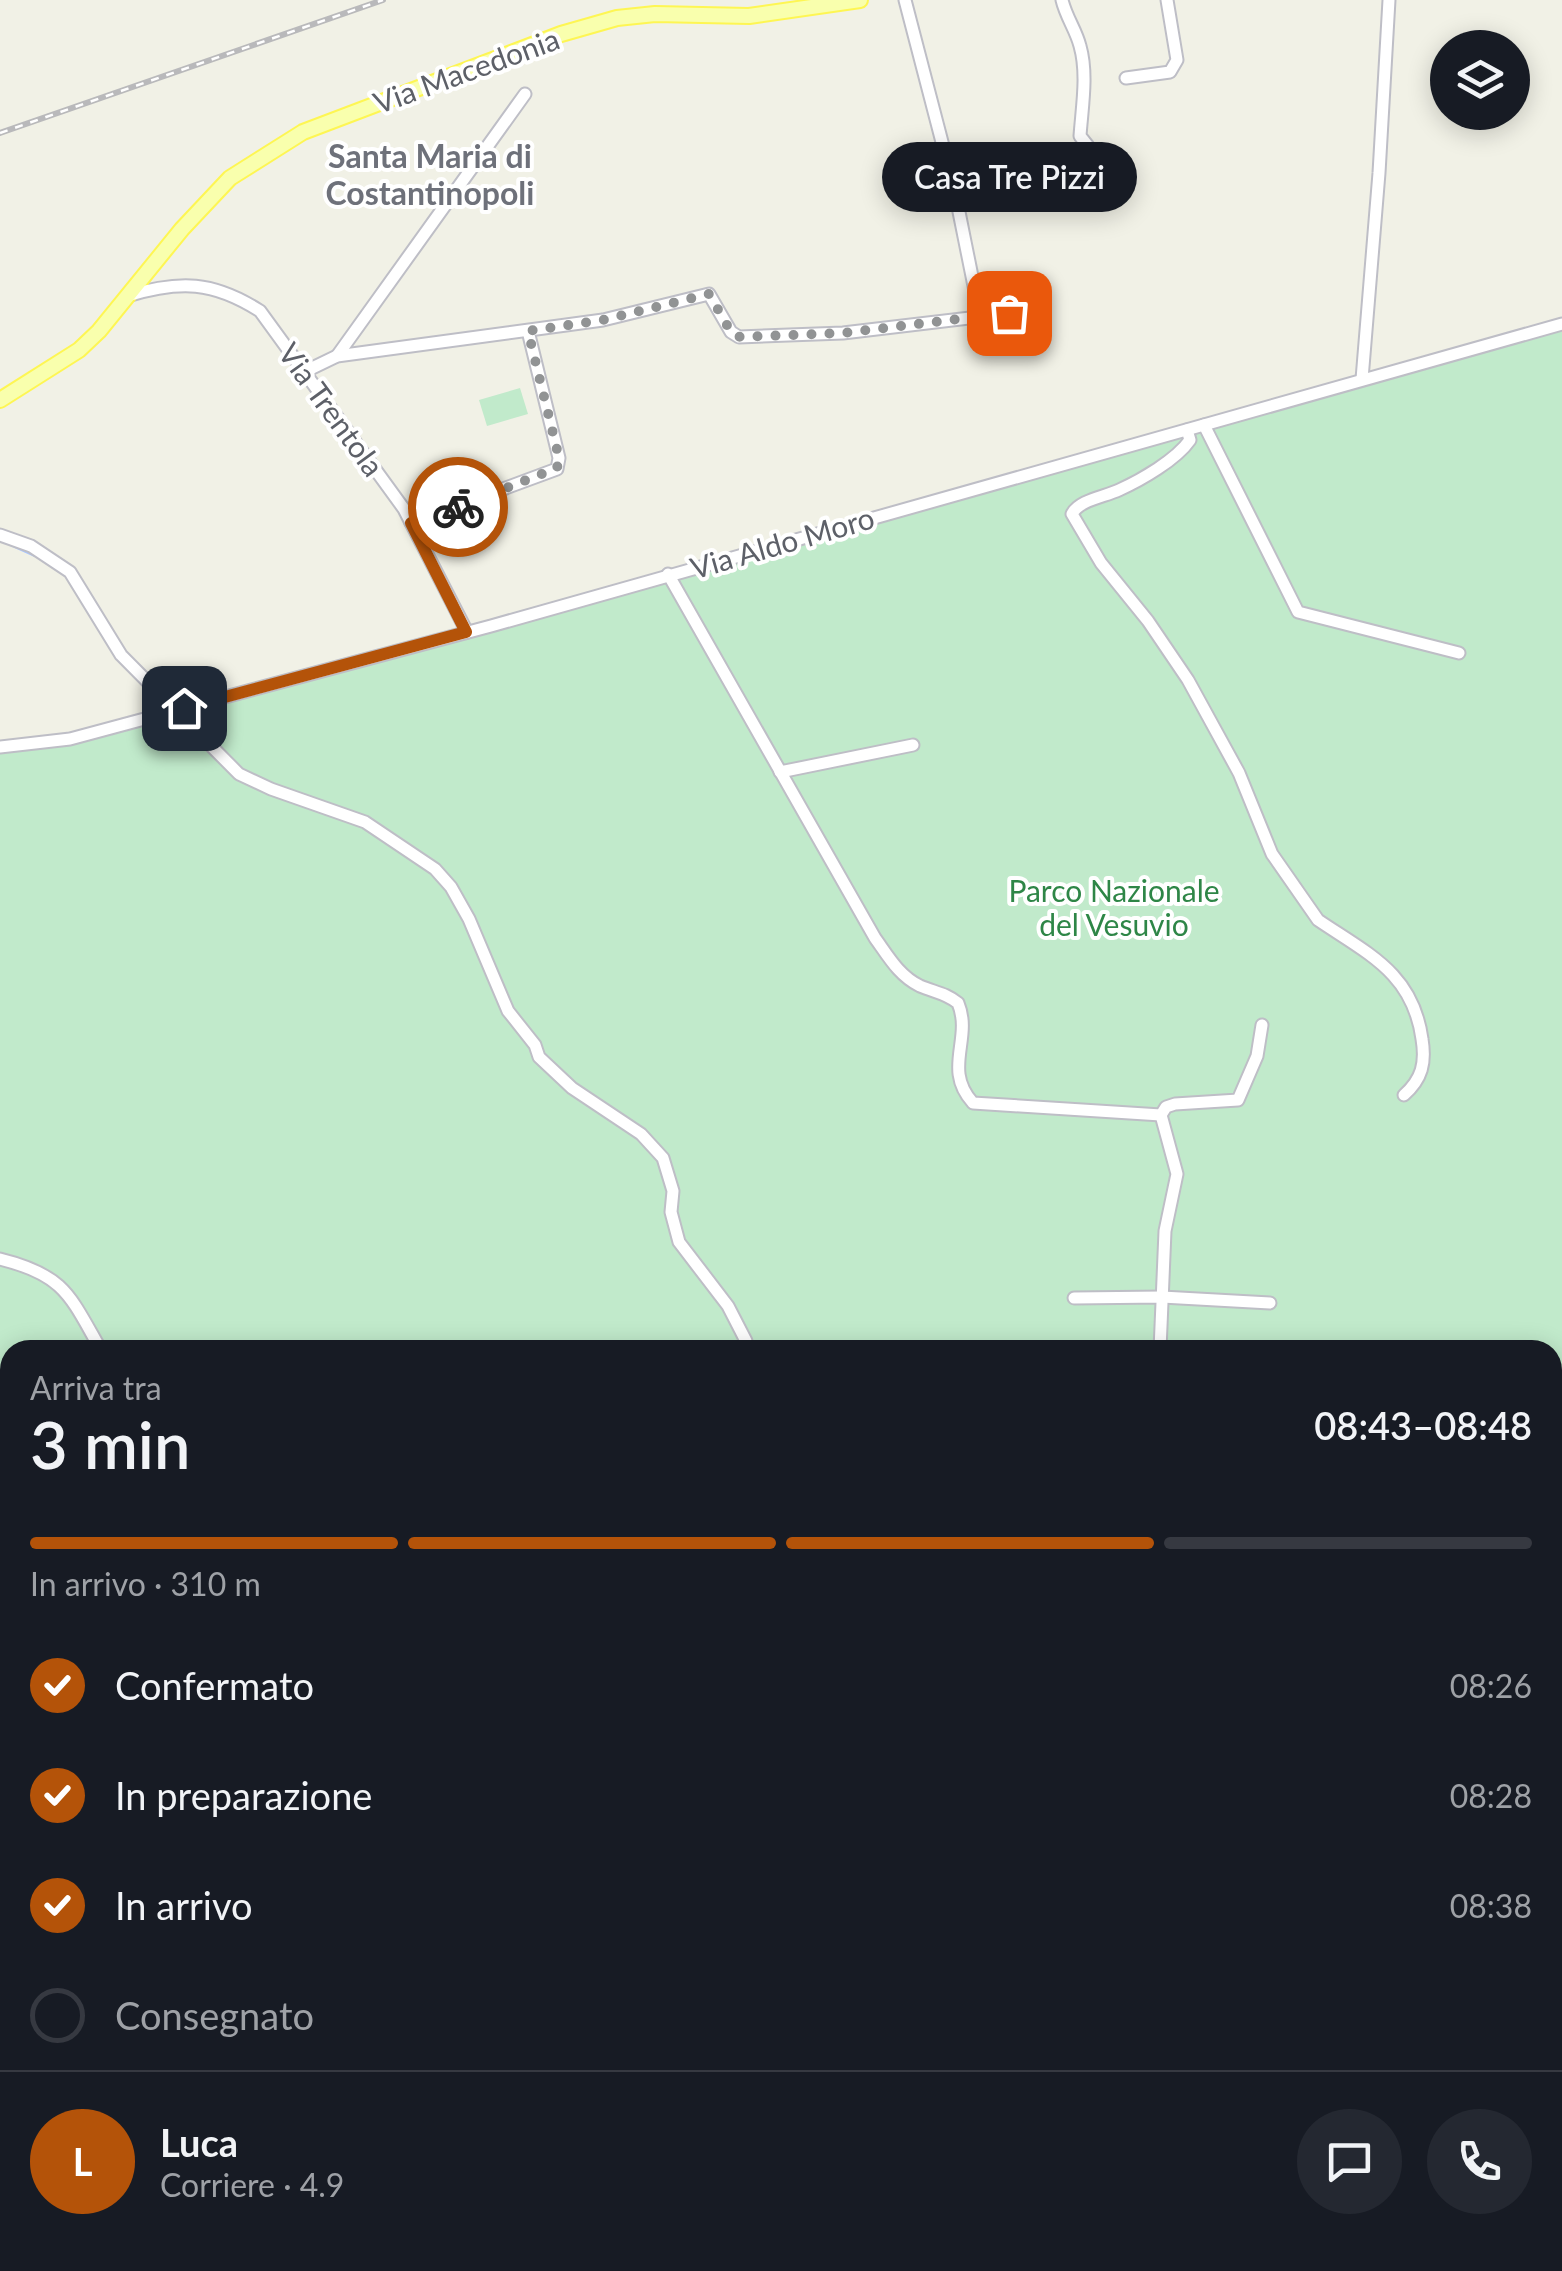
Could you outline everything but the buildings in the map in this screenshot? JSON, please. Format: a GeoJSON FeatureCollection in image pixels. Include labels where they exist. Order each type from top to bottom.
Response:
{"type":"FeatureCollection","features":[{"type":"Feature","properties":{"kind":"main road","name":"Via Macedonia"},"geometry":{"type":"LineString","coordinates":[[0,400],[78,350],[99,331],[182,229],[230,178],[303,132],[561,34],[617,18],[682,8],[749,16],[860,0]]}},
{"type":"Feature","properties":{"kind":"street"},"geometry":{"type":"LineString","coordinates":[[905,0],[955,192],[980,316]]}},
{"type":"Feature","properties":{"kind":"street"},"geometry":{"type":"LineString","coordinates":[[1062,0],[1066,20],[1080,44],[1084,87],[1080,136],[1088,146]]}},
{"type":"Feature","properties":{"kind":"street"},"geometry":{"type":"LineString","coordinates":[[1126,78],[1170,72],[1177,60],[1167,0]]}},
{"type":"Feature","properties":{"kind":"street"},"geometry":{"type":"LineString","coordinates":[[1362,379],[1389,0]]}},
{"type":"Feature","properties":{"kind":"street"},"geometry":{"type":"LineString","coordinates":[[337,356],[525,94]]}},
{"type":"Feature","properties":{"kind":"street","name":"Via Trentola"},"geometry":{"type":"LineString","coordinates":[[127,296],[180,286],[207,286],[232,294],[260,311],[411,523],[466,632]]}},
{"type":"Feature","properties":{"kind":"street"},"geometry":{"type":"LineString","coordinates":[[306,372],[337,356],[603,320],[709,294],[731,332],[740,337],[843,333],[1038,310]]}},
{"type":"Feature","properties":{"kind":"street","name":"Via Aldo Moro"},"geometry":{"type":"LineString","coordinates":[[0,746],[70,739],[163,714],[1562,324]]}},
{"type":"Feature","properties":{"kind":"street"},"geometry":{"type":"LineString","coordinates":[[411,523],[557,468],[559,458],[528,331]]}},
{"type":"Feature","properties":{"kind":"street"},"geometry":{"type":"LineString","coordinates":[[1204,425],[1298,612],[1459,653]]}},
{"type":"Feature","properties":{"kind":"street"},"geometry":{"type":"LineString","coordinates":[[1187,430],[1190,440],[1182,449],[1124,487],[1074,508],[1072,514],[1101,563],[1148,621],[1188,680],[1247,789],[1272,854],[1308,909],[1391,970],[1408,992],[1419,1017],[1424,1050],[1418,1082],[1404,1095]]}},
{"type":"Feature","properties":{"kind":"street"},"geometry":{"type":"LineString","coordinates":[[0,535],[30,546],[70,572],[121,655],[239,774],[365,822],[435,869],[451,887],[470,920],[508,1012],[540,1057],[572,1088],[641,1134],[663,1158],[673,1191],[671,1212],[679,1242],[728,1306],[745,1340]]}},
{"type":"Feature","properties":{"kind":"street"},"geometry":{"type":"LineString","coordinates":[[668,574],[898,971],[919,986],[943,993],[958,1003],[962,1021],[958,1081],[973,1103],[1161,1115]]}},
{"type":"Feature","properties":{"kind":"street"},"geometry":{"type":"LineString","coordinates":[[780,772],[913,745]]}},
{"type":"Feature","properties":{"kind":"street"},"geometry":{"type":"LineString","coordinates":[[1160,1340],[1165,1231],[1176,1174],[1161,1115],[1166,1107],[1175,1104],[1238,1100],[1257,1056],[1262,1024]]}},
{"type":"Feature","properties":{"kind":"street"},"geometry":{"type":"LineString","coordinates":[[0,1259],[50,1275],[74,1302],[95,1340]]}},
{"type":"Feature","properties":{"kind":"street"},"geometry":{"type":"LineString","coordinates":[[1074,1298],[1270,1303]]}},
{"type":"Feature","properties":{"kind":"green space","name":"Parco Nazionale del Vesuvio"},"geometry":{"type":"Polygon","coordinates":[[[1562,319],[1562,1340],[0,1340],[0,742],[32,741],[126,721],[1562,319]]]}},
{"type":"Feature","properties":{"kind":"green space"},"geometry":{"type":"Polygon","coordinates":[[[520,388],[528,414],[487,426],[479,400],[520,388]]]}},
{"type":"Feature","properties":{"kind":"waterway"},"geometry":{"type":"LineString","coordinates":[[11,545],[40,558]]}},
{"type":"Feature","properties":{"kind":"waterway"},"geometry":{"type":"LineString","coordinates":[[492,988],[499,1004]]}},
{"type":"Feature","properties":{"kind":"railway"},"geometry":{"type":"LineString","coordinates":[[0,133],[383,0]]}},
{"type":"Feature","properties":{"kind":"way so far"},"geometry":{"type":"LineString","coordinates":[[458,507],[557,468],[559,458],[528,331],[603,320],[709,294],[731,332],[740,337],[843,333],[1009,313]]}},
{"type":"Feature","properties":{"kind":"place","name":"Casa Tre Pizzi"},"geometry":{"type":"Point","coordinates":[1009,313]}},
{"type":"Feature","properties":{"kind":"district","name":"Santa Maria di Costantinopoli"},"geometry":{"type":"Point","coordinates":[430,174]}},
{"type":"Feature","properties":{"kind":"route"},"geometry":{"type":"LineString","coordinates":[[184,708],[466,632],[411,523],[458,507]]}}]}
